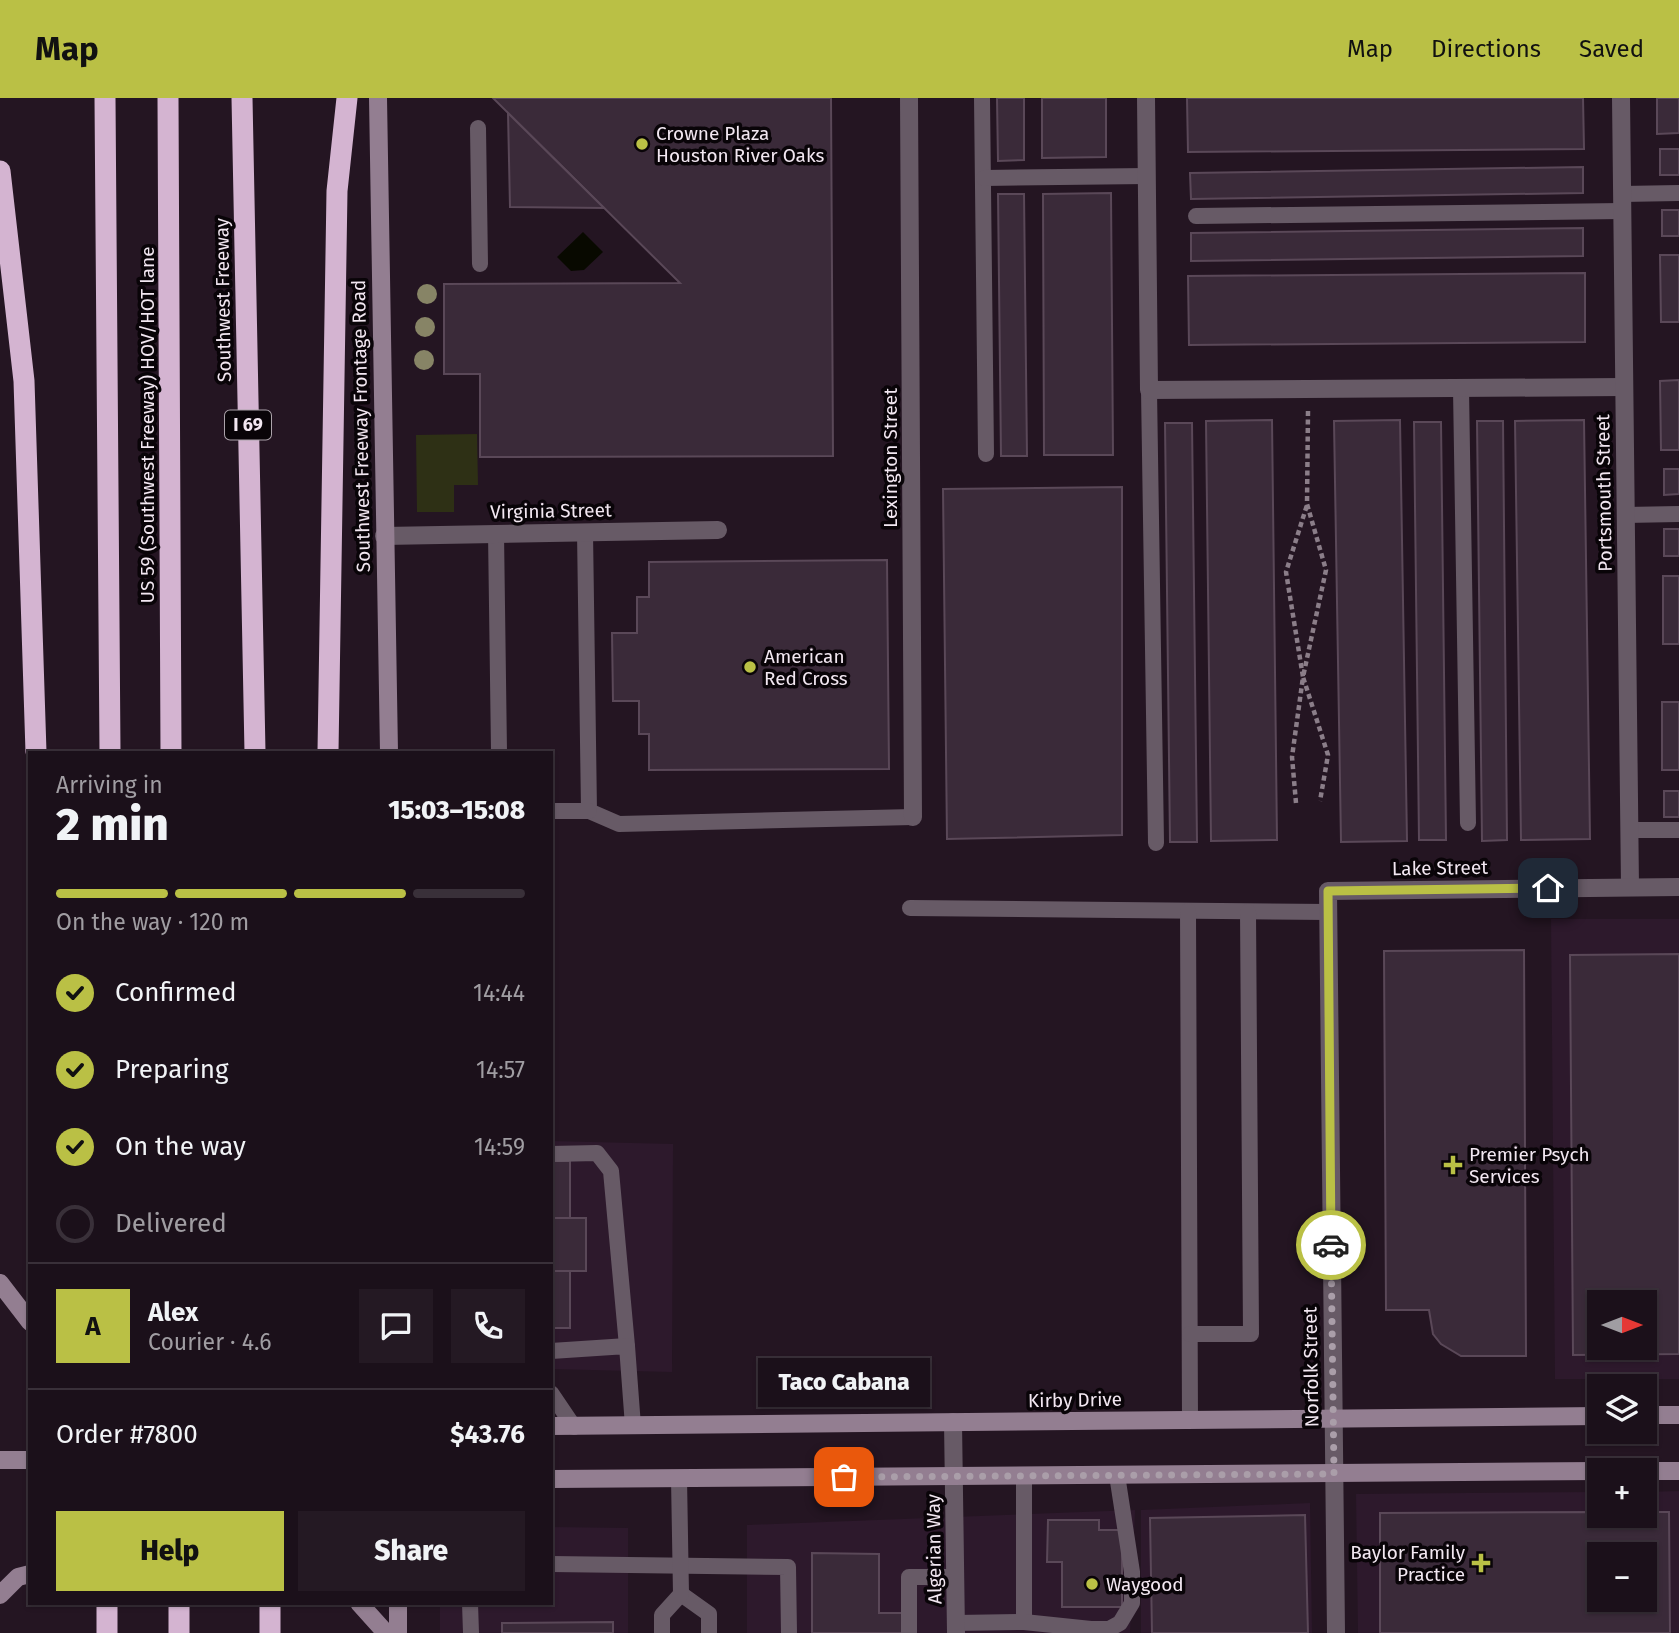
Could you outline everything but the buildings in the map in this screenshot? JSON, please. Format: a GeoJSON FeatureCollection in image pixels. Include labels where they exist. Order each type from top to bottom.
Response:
{"type":"FeatureCollection","features":[{"type":"Feature","properties":{"kind":"highway"},"geometry":{"type":"LineString","coordinates":[[105,98],[110,751]]}},
{"type":"Feature","properties":{"kind":"highway","name":"US 59 (Southwest Freeway) HOV/HOT lane"},"geometry":{"type":"LineString","coordinates":[[168,98],[171,751]]}},
{"type":"Feature","properties":{"kind":"highway","name":"Southwest Freeway"},"geometry":{"type":"LineString","coordinates":[[242,98],[255,751]]}},
{"type":"Feature","properties":{"kind":"highway"},"geometry":{"type":"LineString","coordinates":[[328,751],[337,191],[346,98]]}},
{"type":"Feature","properties":{"kind":"highway"},"geometry":{"type":"LineString","coordinates":[[0,171],[24,380],[36,751]]}},
{"type":"Feature","properties":{"kind":"highway"},"geometry":{"type":"LineString","coordinates":[[107,1605],[107,1633]]}},
{"type":"Feature","properties":{"kind":"highway"},"geometry":{"type":"LineString","coordinates":[[179,1605],[180,1633]]}},
{"type":"Feature","properties":{"kind":"highway"},"geometry":{"type":"LineString","coordinates":[[270,1605],[270,1633]]}},
{"type":"Feature","properties":{"kind":"main road","name":"Southwest Freeway Frontage Road"},"geometry":{"type":"LineString","coordinates":[[378,98],[388,751]]}},
{"type":"Feature","properties":{"kind":"main road"},"geometry":{"type":"LineString","coordinates":[[0,1283],[28,1319]]}},
{"type":"Feature","properties":{"kind":"main road"},"geometry":{"type":"LineString","coordinates":[[1657,1415],[1679,1415]]}},
{"type":"Feature","properties":{"kind":"main road","name":"Kirby Drive"},"geometry":{"type":"LineString","coordinates":[[553,1426],[1587,1416]]}},
{"type":"Feature","properties":{"kind":"main road"},"geometry":{"type":"LineString","coordinates":[[553,1421],[574,1427]]}},
{"type":"Feature","properties":{"kind":"main road"},"geometry":{"type":"LineString","coordinates":[[0,1460],[28,1460]]}},
{"type":"Feature","properties":{"kind":"main road"},"geometry":{"type":"LineString","coordinates":[[553,1479],[1587,1471]]}},
{"type":"Feature","properties":{"kind":"main road"},"geometry":{"type":"LineString","coordinates":[[1657,1471],[1679,1471]]}},
{"type":"Feature","properties":{"kind":"main road"},"geometry":{"type":"LineString","coordinates":[[0,1595],[18,1577],[28,1574]]}},
{"type":"Feature","properties":{"kind":"main road"},"geometry":{"type":"LineString","coordinates":[[361,1605],[386,1633]]}},
{"type":"Feature","properties":{"kind":"main road"},"geometry":{"type":"LineString","coordinates":[[398,1605],[398,1633]]}},
{"type":"Feature","properties":{"kind":"street","name":"Lexington Street"},"geometry":{"type":"LineString","coordinates":[[909,98],[913,817]]}},
{"type":"Feature","properties":{"kind":"street"},"geometry":{"type":"LineString","coordinates":[[1146,98],[1149,390],[1624,387]]}},
{"type":"Feature","properties":{"kind":"street","name":"Portsmouth Street"},"geometry":{"type":"LineString","coordinates":[[1622,98],[1630,887]]}},
{"type":"Feature","properties":{"kind":"street","name":"Virginia Street"},"geometry":{"type":"LineString","coordinates":[[384,536],[718,530]]}},
{"type":"Feature","properties":{"kind":"street","name":"Lake Street"},"geometry":{"type":"LineString","coordinates":[[1328,891],[1679,887]]}},
{"type":"Feature","properties":{"kind":"street","name":"Norfolk Street"},"geometry":{"type":"LineString","coordinates":[[1328,891],[1336,1633]]}},
{"type":"Feature","properties":{"kind":"street","name":"Algerian Way"},"geometry":{"type":"LineString","coordinates":[[953,1422],[956,1628]]}},
{"type":"Feature","properties":{"kind":"lane"},"geometry":{"type":"LineString","coordinates":[[982,98],[986,454]]}},
{"type":"Feature","properties":{"kind":"lane"},"geometry":{"type":"LineString","coordinates":[[478,128],[480,264]]}},
{"type":"Feature","properties":{"kind":"lane"},"geometry":{"type":"LineString","coordinates":[[984,178],[1147,176]]}},
{"type":"Feature","properties":{"kind":"lane"},"geometry":{"type":"LineString","coordinates":[[1196,216],[1622,203],[1679,193]]}},
{"type":"Feature","properties":{"kind":"lane"},"geometry":{"type":"LineString","coordinates":[[1461,389],[1468,823]]}},
{"type":"Feature","properties":{"kind":"lane"},"geometry":{"type":"LineString","coordinates":[[1149,390],[1156,843]]}},
{"type":"Feature","properties":{"kind":"lane"},"geometry":{"type":"LineString","coordinates":[[1625,515],[1679,514]]}},
{"type":"Feature","properties":{"kind":"lane"},"geometry":{"type":"LineString","coordinates":[[585,532],[589,811]]}},
{"type":"Feature","properties":{"kind":"lane"},"geometry":{"type":"LineString","coordinates":[[496,533],[499,751]]}},
{"type":"Feature","properties":{"kind":"lane"},"geometry":{"type":"LineString","coordinates":[[553,811],[589,811],[619,824],[913,817]]}},
{"type":"Feature","properties":{"kind":"lane"},"geometry":{"type":"LineString","coordinates":[[1629,830],[1679,831]]}},
{"type":"Feature","properties":{"kind":"lane"},"geometry":{"type":"LineString","coordinates":[[910,908],[1328,912]]}},
{"type":"Feature","properties":{"kind":"lane"},"geometry":{"type":"LineString","coordinates":[[1188,911],[1190,1420]]}},
{"type":"Feature","properties":{"kind":"lane"},"geometry":{"type":"LineString","coordinates":[[1190,1334],[1251,1334],[1248,912]]}},
{"type":"Feature","properties":{"kind":"lane"},"geometry":{"type":"LineString","coordinates":[[553,1154],[597,1153],[611,1171],[633,1426]]}},
{"type":"Feature","properties":{"kind":"lane"},"geometry":{"type":"LineString","coordinates":[[553,1351],[627,1346]]}},
{"type":"Feature","properties":{"kind":"lane"},"geometry":{"type":"LineString","coordinates":[[553,1397],[574,1427]]}},
{"type":"Feature","properties":{"kind":"lane"},"geometry":{"type":"LineString","coordinates":[[1024,1475],[1024,1622]]}},
{"type":"Feature","properties":{"kind":"lane"},"geometry":{"type":"LineString","coordinates":[[956,1628],[1024,1622],[1109,1629],[1120,1623],[1132,1603],[1132,1572],[1117,1475]]}},
{"type":"Feature","properties":{"kind":"lane"},"geometry":{"type":"LineString","coordinates":[[662,1633],[662,1615],[681,1594],[679,1478]]}},
{"type":"Feature","properties":{"kind":"lane"},"geometry":{"type":"LineString","coordinates":[[553,1564],[788,1567],[789,1633]]}},
{"type":"Feature","properties":{"kind":"lane"},"geometry":{"type":"LineString","coordinates":[[909,1633],[909,1577],[956,1577]]}},
{"type":"Feature","properties":{"kind":"lane"},"geometry":{"type":"LineString","coordinates":[[681,1594],[709,1614],[709,1633]]}},
{"type":"Feature","properties":{"kind":"lane"},"geometry":{"type":"LineString","coordinates":[[470,1605],[471,1633]]}},
{"type":"Feature","properties":{"kind":"path"},"geometry":{"type":"LineString","coordinates":[[1297,803],[1292,757],[1303,677],[1326,570],[1307,504],[1308,389]]}},
{"type":"Feature","properties":{"kind":"path"},"geometry":{"type":"LineString","coordinates":[[1307,504],[1286,572],[1303,677],[1328,755],[1320,801]]}},
{"type":"Feature","properties":{"kind":"shaded area"},"geometry":{"type":"Polygon","coordinates":[[[583,232],[603,252],[584,270],[571,271],[557,257],[583,232]]]}},
{"type":"Feature","properties":{"kind":"shaded area"},"geometry":{"type":"Polygon","coordinates":[[[1551,919],[1679,919],[1679,1379],[1657,1379],[1657,1374],[1587,1374],[1587,1379],[1555,1379],[1551,919]]]}},
{"type":"Feature","properties":{"kind":"shaded area"},"geometry":{"type":"Polygon","coordinates":[[[553,1141],[673,1144],[672,1372],[553,1369],[553,1141]]]}},
{"type":"Feature","properties":{"kind":"shaded area"},"geometry":{"type":"Polygon","coordinates":[[[1679,1491],[1679,1633],[1358,1633],[1356,1494],[1587,1492],[1587,1528],[1657,1528],[1657,1492],[1679,1491]]]}},
{"type":"Feature","properties":{"kind":"shaded area"},"geometry":{"type":"Polygon","coordinates":[[[1310,1503],[1312,1633],[1141,1633],[1141,1510],[1310,1503]]]}},
{"type":"Feature","properties":{"kind":"shaded area"},"geometry":{"type":"Polygon","coordinates":[[[1135,1510],[1130,1633],[747,1633],[747,1525],[1135,1510]]]}},
{"type":"Feature","properties":{"kind":"shaded area"},"geometry":{"type":"Polygon","coordinates":[[[553,1527],[628,1528],[628,1633],[440,1633],[440,1605],[553,1605],[553,1527]]]}},
{"type":"Feature","properties":{"kind":"green space"},"geometry":{"type":"Polygon","coordinates":[[[477,434],[478,485],[454,485],[454,512],[417,512],[416,435],[477,434]]]}},
{"type":"Feature","properties":{"kind":"way so far"},"geometry":{"type":"LineString","coordinates":[[844,1477],[1334,1474],[1331,1245]]}},
{"type":"Feature","properties":{"kind":"place","name":"Crowne Plaza Houston River Oaks"},"geometry":{"type":"Point","coordinates":[642,144]}},
{"type":"Feature","properties":{"kind":"place","name":"American Red Cross"},"geometry":{"type":"Point","coordinates":[750,667]}},
{"type":"Feature","properties":{"kind":"place","name":"Premier Psych Services"},"geometry":{"type":"Point","coordinates":[1453,1165]}},
{"type":"Feature","properties":{"kind":"place","name":"Taco Cabana"},"geometry":{"type":"Point","coordinates":[844,1477]}},
{"type":"Feature","properties":{"kind":"place","name":"Baylor Family Practice"},"geometry":{"type":"Point","coordinates":[1481,1563]}},
{"type":"Feature","properties":{"kind":"place","name":"Waygood"},"geometry":{"type":"Point","coordinates":[1092,1584]}},
{"type":"Feature","properties":{"kind":"route"},"geometry":{"type":"LineString","coordinates":[[1331,1245],[1328,891],[1548,888]]}}]}
